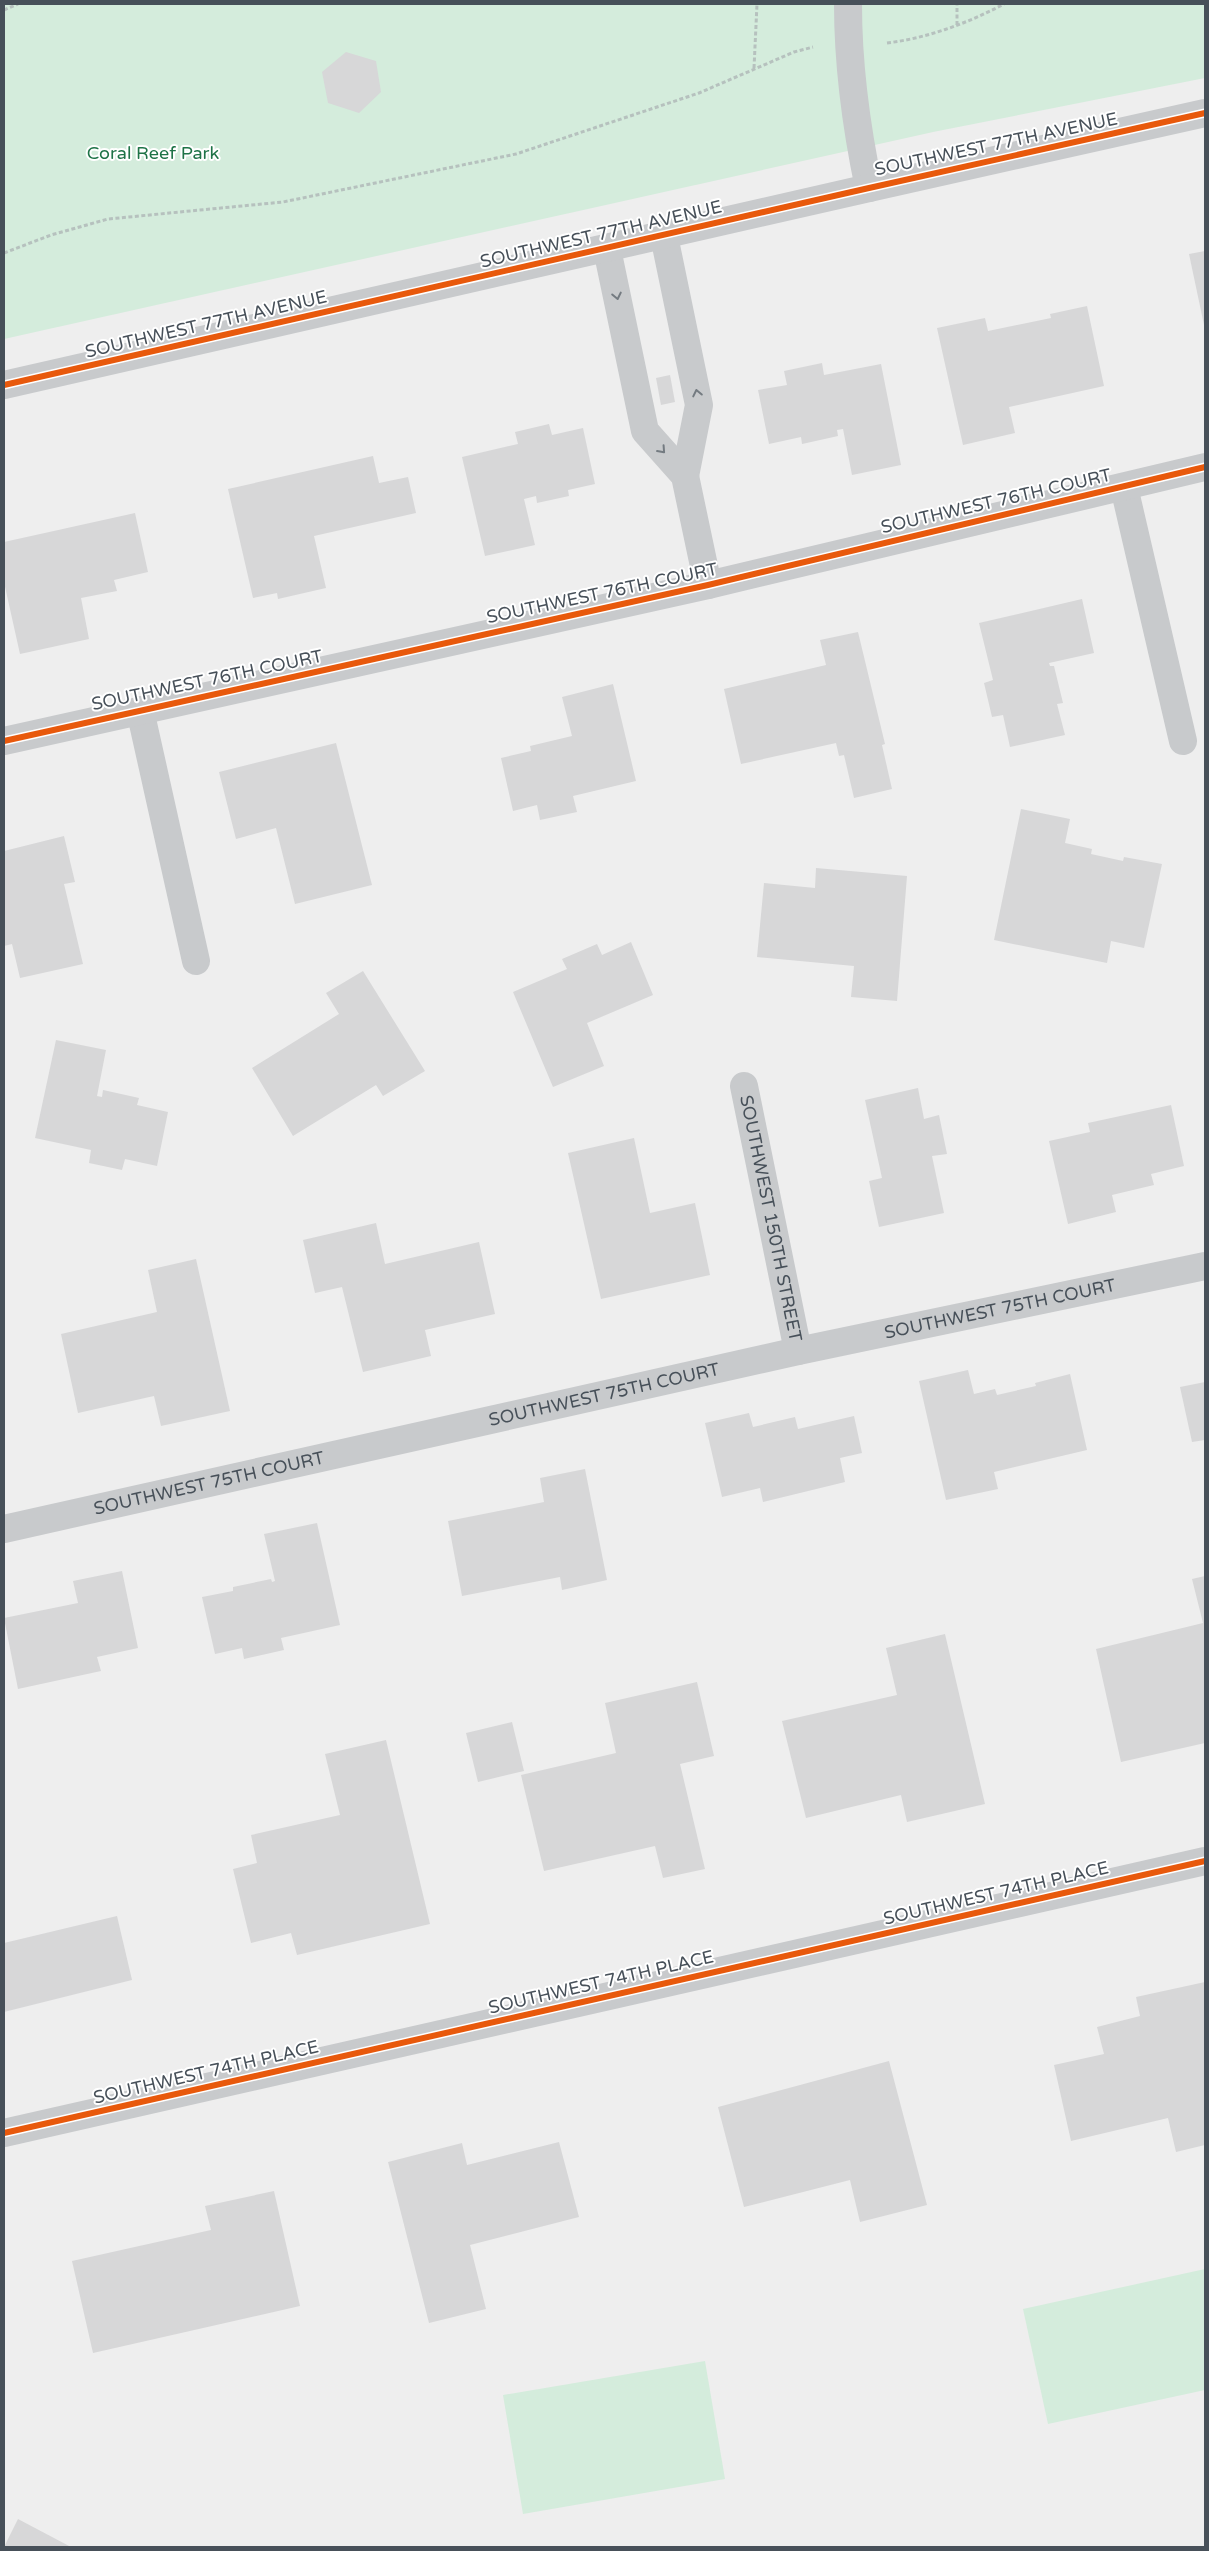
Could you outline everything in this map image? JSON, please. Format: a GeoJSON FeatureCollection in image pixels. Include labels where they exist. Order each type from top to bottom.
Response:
{"type":"FeatureCollection","features":[{"type":"Feature","properties":{"kind":"street"},"geometry":{"type":"LineString","coordinates":[[848,4],[848,45],[854,107],[869,188]]}},
{"type":"Feature","properties":{"kind":"street","name":"SOUTHWEST 77TH AVENUE"},"geometry":{"type":"LineString","coordinates":[[4,385],[869,188],[1205,114]]}},
{"type":"Feature","properties":{"kind":"street"},"geometry":{"type":"LineString","coordinates":[[664,236],[699,405],[685,476],[708,585]]}},
{"type":"Feature","properties":{"kind":"street"},"geometry":{"type":"LineString","coordinates":[[607,249],[645,431],[685,476]]}},
{"type":"Feature","properties":{"kind":"street","name":"SOUTHWEST 76TH COURT"},"geometry":{"type":"LineString","coordinates":[[4,741],[708,585],[1205,466]]}},
{"type":"Feature","properties":{"kind":"street"},"geometry":{"type":"LineString","coordinates":[[1124,486],[1183,742]]}},
{"type":"Feature","properties":{"kind":"street"},"geometry":{"type":"LineString","coordinates":[[140,710],[196,961]]}},
{"type":"Feature","properties":{"kind":"street","name":"SOUTHWEST 150TH STREET"},"geometry":{"type":"LineString","coordinates":[[744,1086],[798,1351]]}},
{"type":"Feature","properties":{"kind":"street","name":"SOUTHWEST 75TH COURT"},"geometry":{"type":"LineString","coordinates":[[4,1529],[798,1351],[1205,1266]]}},
{"type":"Feature","properties":{"kind":"street","name":"SOUTHWEST 74TH PLACE"},"geometry":{"type":"LineString","coordinates":[[4,2133],[1205,1861]]}},
{"type":"Feature","properties":{"kind":"path"},"geometry":{"type":"LineString","coordinates":[[4,10],[18,4]]}},
{"type":"Feature","properties":{"kind":"path"},"geometry":{"type":"LineString","coordinates":[[754,68],[757,4]]}},
{"type":"Feature","properties":{"kind":"path"},"geometry":{"type":"LineString","coordinates":[[957,25],[958,4]]}},
{"type":"Feature","properties":{"kind":"path"},"geometry":{"type":"LineString","coordinates":[[879,44],[922,37],[957,25],[1004,4]]}},
{"type":"Feature","properties":{"kind":"path"},"geometry":{"type":"LineString","coordinates":[[4,253],[51,235],[108,219],[283,202],[516,154],[699,92],[794,52],[817,47]]}},
{"type":"Feature","properties":{"kind":"green space","name":"Coral Reef Park"},"geometry":{"type":"Polygon","coordinates":[[[4,4],[1205,4],[1205,78],[933,132],[4,339],[4,4]]]}},
{"type":"Feature","properties":{"kind":"green space"},"geometry":{"type":"Polygon","coordinates":[[[1205,2269],[1205,2390],[1048,2424],[1023,2309],[1205,2269]]]}},
{"type":"Feature","properties":{"kind":"green space"},"geometry":{"type":"Polygon","coordinates":[[[705,2361],[725,2479],[523,2514],[503,2395],[705,2361]]]}},
{"type":"Feature","properties":{"kind":"building"},"geometry":{"type":"Polygon","coordinates":[[[346,52],[376,61],[381,92],[359,113],[328,103],[322,72],[346,52]]]}},
{"type":"Feature","properties":{"kind":"building"},"geometry":{"type":"Polygon","coordinates":[[[1205,251],[1205,325],[1204,325],[1189,254],[1205,251]]]}},
{"type":"Feature","properties":{"kind":"building"},"geometry":{"type":"Polygon","coordinates":[[[1087,306],[1104,386],[1009,407],[1015,433],[963,445],[937,328],[985,318],[988,331],[1051,318],[1050,314],[1087,306]]]}},
{"type":"Feature","properties":{"kind":"building"},"geometry":{"type":"Polygon","coordinates":[[[822,363],[824,375],[881,364],[901,465],[852,475],[843,429],[837,430],[838,436],[802,444],[801,437],[769,444],[758,390],[787,385],[784,371],[822,363]]]}},
{"type":"Feature","properties":{"kind":"building"},"geometry":{"type":"Polygon","coordinates":[[[670,375],[675,402],[661,405],[656,378],[670,375]]]}},
{"type":"Feature","properties":{"kind":"building"},"geometry":{"type":"Polygon","coordinates":[[[549,424],[552,435],[583,428],[595,484],[568,490],[569,496],[537,503],[536,496],[524,499],[535,545],[485,556],[462,457],[518,444],[515,432],[549,424]]]}},
{"type":"Feature","properties":{"kind":"building"},"geometry":{"type":"Polygon","coordinates":[[[373,456],[379,483],[408,477],[416,513],[314,536],[326,588],[278,599],[277,593],[253,598],[228,489],[373,456]]]}},
{"type":"Feature","properties":{"kind":"building"},"geometry":{"type":"Polygon","coordinates":[[[135,513],[148,572],[114,580],[117,591],[81,598],[89,639],[20,654],[4,582],[4,542],[135,513]]]}},
{"type":"Feature","properties":{"kind":"building"},"geometry":{"type":"Polygon","coordinates":[[[1082,599],[1094,653],[1049,663],[1050,666],[1054,666],[1063,703],[1057,704],[1065,735],[1010,747],[1003,715],[992,717],[984,683],[993,680],[979,623],[1082,599]]]}},
{"type":"Feature","properties":{"kind":"building"},"geometry":{"type":"Polygon","coordinates":[[[858,632],[885,744],[882,745],[892,789],[854,798],[844,755],[839,756],[836,743],[741,764],[724,689],[826,665],[820,640],[858,632]]]}},
{"type":"Feature","properties":{"kind":"building"},"geometry":{"type":"Polygon","coordinates":[[[613,684],[636,781],[573,796],[577,812],[540,820],[537,805],[513,811],[501,758],[531,751],[530,746],[572,736],[562,697],[613,684]]]}},
{"type":"Feature","properties":{"kind":"building"},"geometry":{"type":"Polygon","coordinates":[[[336,743],[372,885],[295,904],[276,828],[236,839],[219,772],[336,743]]]}},
{"type":"Feature","properties":{"kind":"building"},"geometry":{"type":"Polygon","coordinates":[[[1021,809],[1070,819],[1065,843],[1092,849],[1091,854],[1123,861],[1124,857],[1162,864],[1144,948],[1111,941],[1107,963],[994,940],[1021,809]]]}},
{"type":"Feature","properties":{"kind":"building"},"geometry":{"type":"Polygon","coordinates":[[[64,836],[75,882],[64,884],[83,964],[20,978],[12,944],[4,946],[4,851],[64,836]]]}},
{"type":"Feature","properties":{"kind":"building"},"geometry":{"type":"Polygon","coordinates":[[[816,868],[907,876],[897,1001],[851,997],[854,966],[757,957],[764,883],[815,888],[816,868]]]}},
{"type":"Feature","properties":{"kind":"building"},"geometry":{"type":"Polygon","coordinates":[[[631,942],[653,995],[587,1023],[604,1066],[553,1087],[513,992],[567,969],[562,959],[597,944],[602,955],[631,942]]]}},
{"type":"Feature","properties":{"kind":"building"},"geometry":{"type":"Polygon","coordinates":[[[363,971],[425,1071],[383,1096],[376,1085],[293,1136],[252,1068],[339,1014],[326,993],[363,971]]]}},
{"type":"Feature","properties":{"kind":"building"},"geometry":{"type":"Polygon","coordinates":[[[56,1040],[106,1050],[97,1096],[102,1097],[103,1090],[139,1098],[137,1105],[168,1112],[157,1166],[125,1159],[122,1170],[89,1163],[91,1150],[35,1138],[56,1040]]]}},
{"type":"Feature","properties":{"kind":"building"},"geometry":{"type":"Polygon","coordinates":[[[918,1088],[924,1119],[939,1115],[947,1154],[932,1156],[944,1213],[879,1227],[869,1181],[882,1178],[865,1100],[918,1088]]]}},
{"type":"Feature","properties":{"kind":"building"},"geometry":{"type":"Polygon","coordinates":[[[1171,1105],[1184,1166],[1151,1174],[1154,1185],[1112,1195],[1116,1212],[1068,1224],[1049,1141],[1090,1132],[1088,1123],[1171,1105]]]}},
{"type":"Feature","properties":{"kind":"building"},"geometry":{"type":"Polygon","coordinates":[[[634,1138],[650,1213],[695,1203],[710,1275],[601,1299],[568,1153],[634,1138]]]}},
{"type":"Feature","properties":{"kind":"building"},"geometry":{"type":"Polygon","coordinates":[[[376,1223],[385,1264],[479,1242],[495,1314],[425,1330],[431,1356],[363,1372],[342,1287],[315,1293],[303,1240],[376,1223]]]}},
{"type":"Feature","properties":{"kind":"building"},"geometry":{"type":"Polygon","coordinates":[[[196,1259],[230,1411],[161,1426],[154,1396],[78,1413],[61,1334],[157,1312],[148,1270],[196,1259]]]}},
{"type":"Feature","properties":{"kind":"building"},"geometry":{"type":"Polygon","coordinates":[[[968,1370],[974,1394],[995,1389],[997,1395],[1036,1386],[1035,1383],[1070,1374],[1087,1450],[994,1472],[998,1489],[946,1500],[919,1381],[968,1370]]]}},
{"type":"Feature","properties":{"kind":"building"},"geometry":{"type":"Polygon","coordinates":[[[1205,1382],[1205,1440],[1192,1442],[1180,1387],[1205,1382]]]}},
{"type":"Feature","properties":{"kind":"building"},"geometry":{"type":"Polygon","coordinates":[[[749,1413],[753,1427],[795,1417],[798,1429],[854,1416],[862,1453],[840,1458],[845,1482],[763,1502],[760,1488],[722,1497],[705,1423],[749,1413]]]}},
{"type":"Feature","properties":{"kind":"building"},"geometry":{"type":"Polygon","coordinates":[[[585,1469],[607,1580],[562,1590],[560,1577],[462,1596],[448,1521],[544,1502],[540,1478],[585,1469]]]}},
{"type":"Feature","properties":{"kind":"building"},"geometry":{"type":"Polygon","coordinates":[[[317,1523],[340,1625],[281,1638],[284,1650],[244,1659],[242,1648],[215,1654],[202,1597],[233,1591],[233,1587],[271,1579],[272,1582],[275,1581],[264,1534],[317,1523]]]}},
{"type":"Feature","properties":{"kind":"building"},"geometry":{"type":"Polygon","coordinates":[[[122,1571],[138,1648],[97,1657],[101,1671],[18,1689],[4,1618],[78,1603],[73,1581],[122,1571]]]}},
{"type":"Feature","properties":{"kind":"building"},"geometry":{"type":"Polygon","coordinates":[[[1205,1576],[1205,1743],[1121,1762],[1096,1649],[1203,1623],[1192,1579],[1205,1576]]]}},
{"type":"Feature","properties":{"kind":"building"},"geometry":{"type":"Polygon","coordinates":[[[945,1634],[985,1804],[907,1822],[901,1795],[806,1818],[782,1721],[897,1695],[886,1648],[945,1634]]]}},
{"type":"Feature","properties":{"kind":"building"},"geometry":{"type":"Polygon","coordinates":[[[697,1682],[714,1756],[680,1764],[705,1869],[663,1878],[655,1846],[544,1871],[521,1775],[616,1753],[605,1703],[697,1682]]]}},
{"type":"Feature","properties":{"kind":"building"},"geometry":{"type":"Polygon","coordinates":[[[512,1722],[524,1771],[478,1782],[466,1733],[512,1722]]]}},
{"type":"Feature","properties":{"kind":"building"},"geometry":{"type":"Polygon","coordinates":[[[386,1740],[430,1924],[297,1955],[291,1933],[251,1943],[233,1869],[257,1863],[251,1835],[340,1815],[325,1754],[386,1740]]]}},
{"type":"Feature","properties":{"kind":"building"},"geometry":{"type":"Polygon","coordinates":[[[117,1916],[132,1980],[4,2012],[4,1943],[117,1916]]]}},
{"type":"Feature","properties":{"kind":"building"},"geometry":{"type":"Polygon","coordinates":[[[1205,1982],[1205,2145],[1176,2152],[1168,2118],[1071,2141],[1054,2065],[1104,2054],[1097,2027],[1140,2016],[1136,1997],[1205,1982]]]}},
{"type":"Feature","properties":{"kind":"building"},"geometry":{"type":"Polygon","coordinates":[[[889,2061],[927,2205],[860,2222],[850,2180],[744,2207],[718,2107],[889,2061]]]}},
{"type":"Feature","properties":{"kind":"building"},"geometry":{"type":"Polygon","coordinates":[[[559,2142],[579,2217],[470,2245],[486,2309],[429,2323],[388,2162],[462,2143],[467,2165],[559,2142]]]}},
{"type":"Feature","properties":{"kind":"building"},"geometry":{"type":"Polygon","coordinates":[[[274,2191],[300,2306],[93,2353],[72,2261],[211,2230],[205,2206],[274,2191]]]}},
{"type":"Feature","properties":{"kind":"building"},"geometry":{"type":"Polygon","coordinates":[[[18,2519],[71,2547],[4,2547],[18,2519]]]}},
{"type":"Feature","properties":{"kind":"cycle path"},"geometry":{"type":"LineString","coordinates":[[4,385],[1205,113]]}},
{"type":"Feature","properties":{"kind":"cycle path"},"geometry":{"type":"LineString","coordinates":[[4,741],[708,585],[1205,467]]}},
{"type":"Feature","properties":{"kind":"cycle path"},"geometry":{"type":"LineString","coordinates":[[4,2133],[1205,1861]]}}]}
